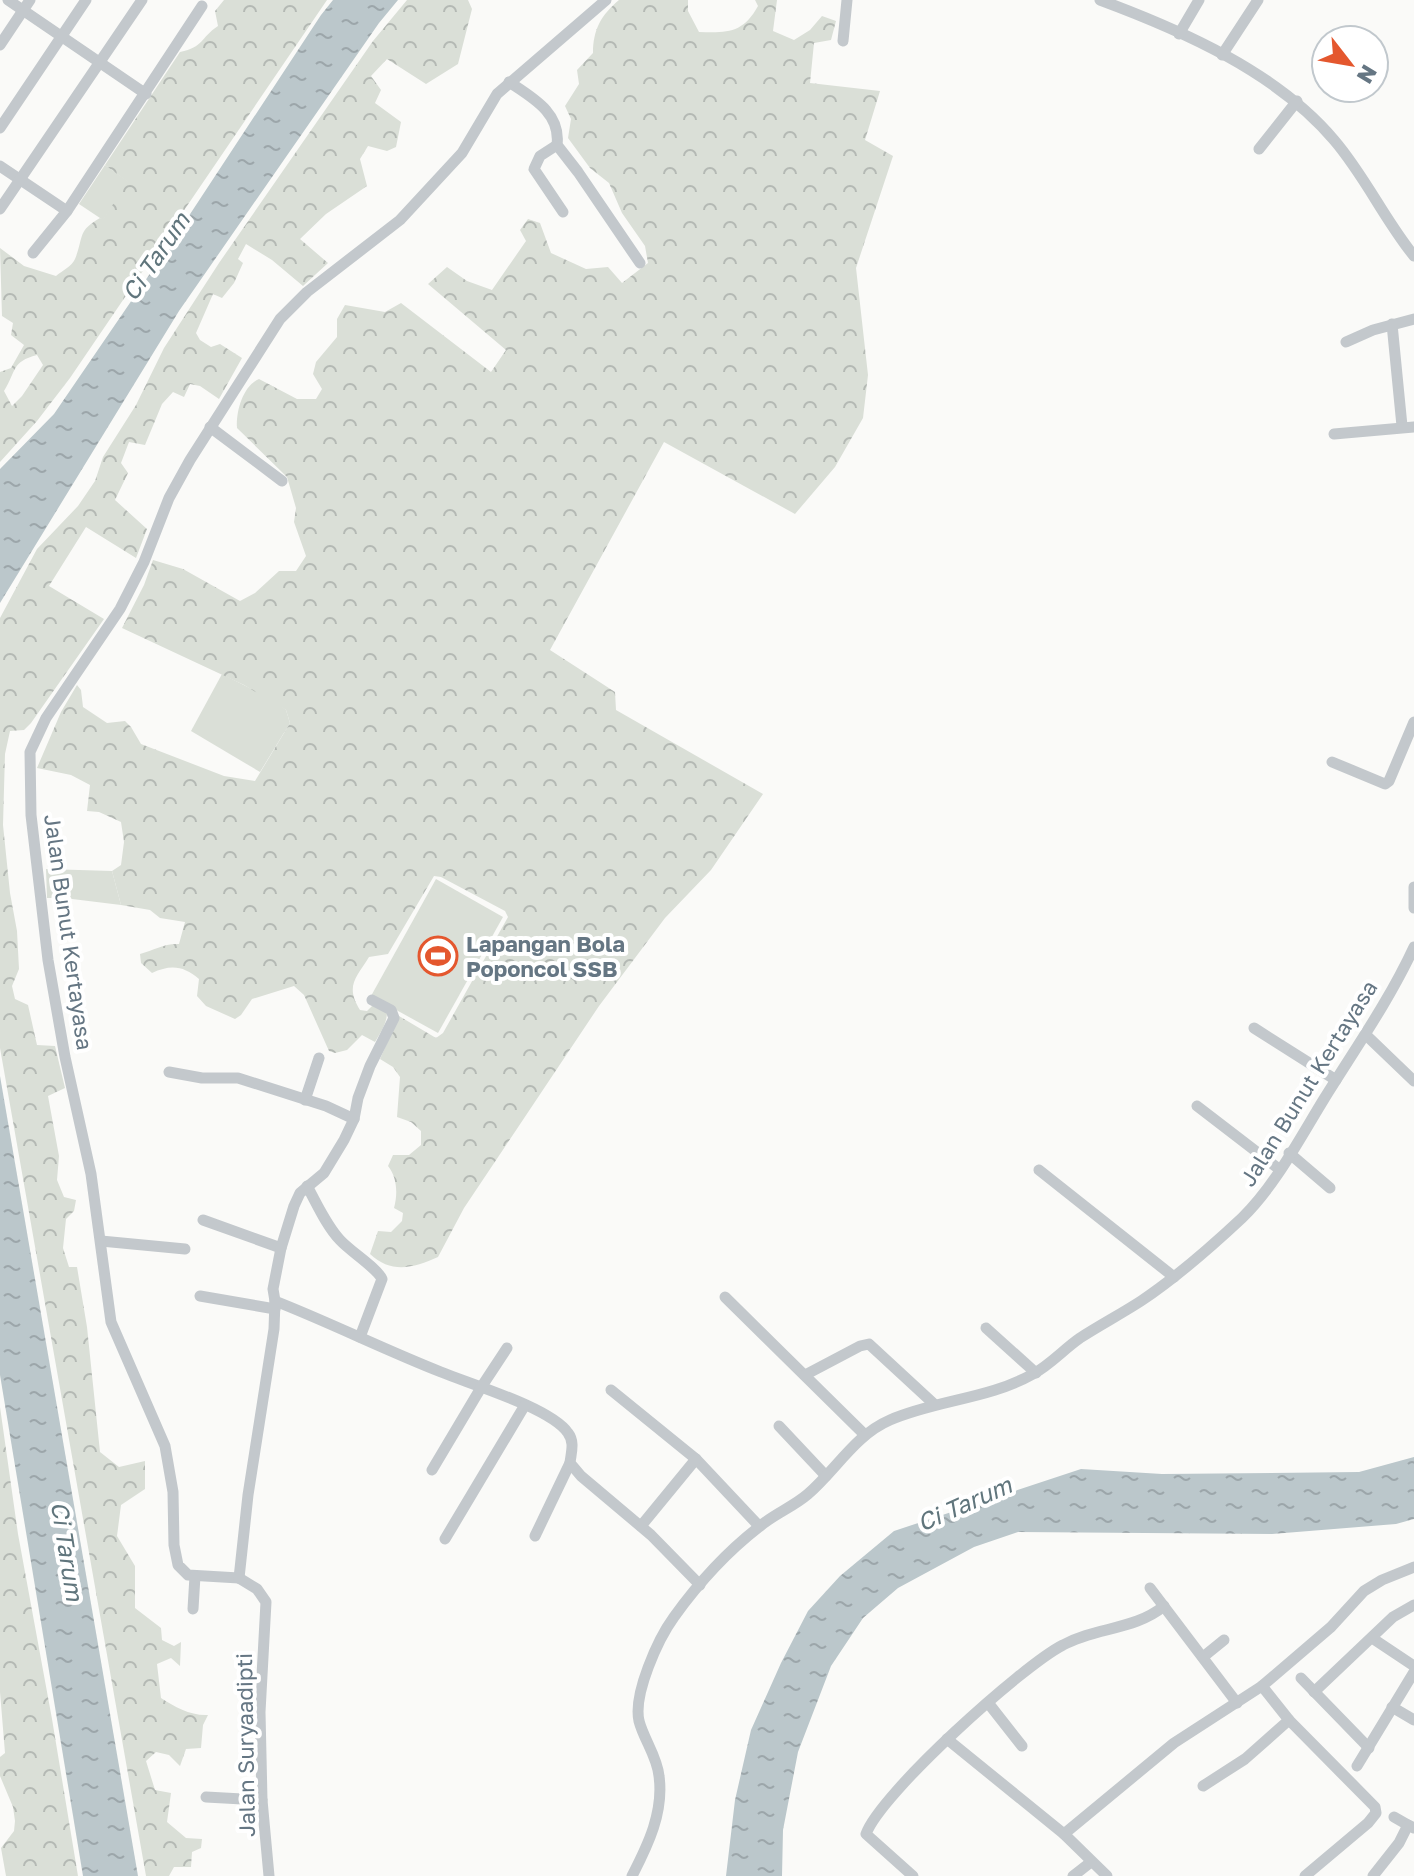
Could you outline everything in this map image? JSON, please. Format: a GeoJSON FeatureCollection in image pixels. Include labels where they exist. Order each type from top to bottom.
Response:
{"type":"FeatureCollection","features":[{"type":"Feature","properties":{"kind":"street"},"geometry":{"type":"LineString","coordinates":[[8,0],[146,94]]}},
{"type":"Feature","properties":{"kind":"street"},"geometry":{"type":"LineString","coordinates":[[0,45],[30,0]]}},
{"type":"Feature","properties":{"kind":"street"},"geometry":{"type":"LineString","coordinates":[[0,128],[86,0]]}},
{"type":"Feature","properties":{"kind":"street"},"geometry":{"type":"LineString","coordinates":[[0,209],[142,0]]}},
{"type":"Feature","properties":{"kind":"street","name":"Jalan Bunut Kertayasa"},"geometry":{"type":"LineString","coordinates":[[195,1576],[188,1575],[178,1565],[174,1545],[173,1492],[165,1446],[145,1394],[115,1335],[107,1296],[85,1137],[65,1057],[48,960],[31,815],[30,752],[46,718],[120,609],[144,562],[169,498],[210,427],[280,319],[307,292],[400,220],[462,153],[497,94],[606,0]]}},
{"type":"Feature","properties":{"kind":"street"},"geometry":{"type":"LineString","coordinates":[[843,41],[847,0]]}},
{"type":"Feature","properties":{"kind":"street"},"geometry":{"type":"LineString","coordinates":[[1100,0],[1156,22],[1222,55],[1297,101],[1355,166],[1409,239],[1414,256]]}},
{"type":"Feature","properties":{"kind":"street"},"geometry":{"type":"LineString","coordinates":[[1179,34],[1199,0]]}},
{"type":"Feature","properties":{"kind":"street"},"geometry":{"type":"LineString","coordinates":[[1222,55],[1258,0]]}},
{"type":"Feature","properties":{"kind":"street"},"geometry":{"type":"LineString","coordinates":[[33,253],[67,211],[202,6]]}},
{"type":"Feature","properties":{"kind":"street"},"geometry":{"type":"LineString","coordinates":[[509,82],[553,117],[558,132],[557,145],[640,263]]}},
{"type":"Feature","properties":{"kind":"street"},"geometry":{"type":"LineString","coordinates":[[1259,149],[1297,101]]}},
{"type":"Feature","properties":{"kind":"street"},"geometry":{"type":"LineString","coordinates":[[557,145],[540,156],[534,169],[563,212]]}},
{"type":"Feature","properties":{"kind":"street"},"geometry":{"type":"LineString","coordinates":[[0,166],[67,211]]}},
{"type":"Feature","properties":{"kind":"street"},"geometry":{"type":"LineString","coordinates":[[1346,342],[1414,319]]}},
{"type":"Feature","properties":{"kind":"street"},"geometry":{"type":"LineString","coordinates":[[1334,434],[1408,426],[1392,324]]}},
{"type":"Feature","properties":{"kind":"street"},"geometry":{"type":"LineString","coordinates":[[210,427],[282,481]]}},
{"type":"Feature","properties":{"kind":"street"},"geometry":{"type":"LineString","coordinates":[[1332,762],[1385,784],[1414,722]]}},
{"type":"Feature","properties":{"kind":"street"},"geometry":{"type":"LineString","coordinates":[[1414,887],[1414,908]]}},
{"type":"Feature","properties":{"kind":"street","name":"Jalan Bunut Kertayasa"},"geometry":{"type":"LineString","coordinates":[[632,1876],[653,1831],[659,1795],[657,1767],[639,1722],[639,1703],[668,1626],[700,1585],[759,1526],[806,1496],[865,1435],[885,1422],[934,1404],[978,1395],[1036,1373],[1080,1338],[1143,1300],[1174,1277],[1244,1216],[1270,1185],[1366,1035],[1414,947]]}},
{"type":"Feature","properties":{"kind":"street"},"geometry":{"type":"LineString","coordinates":[[193,1609],[195,1576],[239,1578],[269,1362],[275,1305],[273,1289],[281,1248],[294,1206],[307,1186],[324,1173],[354,1119],[367,1075],[394,1018],[391,1010],[372,1000]]}},
{"type":"Feature","properties":{"kind":"street"},"geometry":{"type":"LineString","coordinates":[[1254,1028],[1336,1080]]}},
{"type":"Feature","properties":{"kind":"street"},"geometry":{"type":"LineString","coordinates":[[1366,1035],[1414,1081]]}},
{"type":"Feature","properties":{"kind":"street"},"geometry":{"type":"LineString","coordinates":[[305,1100],[319,1058]]}},
{"type":"Feature","properties":{"kind":"street"},"geometry":{"type":"LineString","coordinates":[[169,1072],[202,1078],[238,1078],[354,1119]]}},
{"type":"Feature","properties":{"kind":"street"},"geometry":{"type":"LineString","coordinates":[[1197,1106],[1279,1169]]}},
{"type":"Feature","properties":{"kind":"street"},"geometry":{"type":"LineString","coordinates":[[1289,1153],[1330,1188]]}},
{"type":"Feature","properties":{"kind":"street"},"geometry":{"type":"LineString","coordinates":[[1039,1170],[1174,1277]]}},
{"type":"Feature","properties":{"kind":"street"},"geometry":{"type":"LineString","coordinates":[[307,1186],[339,1239],[376,1270],[382,1279],[360,1337]]}},
{"type":"Feature","properties":{"kind":"street"},"geometry":{"type":"LineString","coordinates":[[203,1220],[281,1248]]}},
{"type":"Feature","properties":{"kind":"street"},"geometry":{"type":"LineString","coordinates":[[101,1241],[185,1249]]}},
{"type":"Feature","properties":{"kind":"street"},"geometry":{"type":"LineString","coordinates":[[200,1296],[275,1305],[482,1386],[525,1405],[569,1434],[573,1443],[570,1463],[535,1536]]}},
{"type":"Feature","properties":{"kind":"street"},"geometry":{"type":"LineString","coordinates":[[725,1297],[865,1435]]}},
{"type":"Feature","properties":{"kind":"street"},"geometry":{"type":"LineString","coordinates":[[986,1328],[1036,1373]]}},
{"type":"Feature","properties":{"kind":"street"},"geometry":{"type":"LineString","coordinates":[[805,1375],[869,1344],[934,1404]]}},
{"type":"Feature","properties":{"kind":"street"},"geometry":{"type":"LineString","coordinates":[[432,1470],[507,1348]]}},
{"type":"Feature","properties":{"kind":"street"},"geometry":{"type":"LineString","coordinates":[[611,1390],[696,1459],[759,1526]]}},
{"type":"Feature","properties":{"kind":"street"},"geometry":{"type":"LineString","coordinates":[[445,1539],[525,1405]]}},
{"type":"Feature","properties":{"kind":"street"},"geometry":{"type":"LineString","coordinates":[[779,1426],[826,1476]]}},
{"type":"Feature","properties":{"kind":"street"},"geometry":{"type":"LineString","coordinates":[[641,1526],[696,1459]]}},
{"type":"Feature","properties":{"kind":"street"},"geometry":{"type":"LineString","coordinates":[[570,1463],[581,1476],[641,1526],[700,1585]]}},
{"type":"Feature","properties":{"kind":"street"},"geometry":{"type":"LineString","coordinates":[[1064,1834],[1174,1743],[1262,1686],[1331,1627],[1364,1591],[1414,1567]]}},
{"type":"Feature","properties":{"kind":"street","name":"Jalan Suryaadipti"},"geometry":{"type":"LineString","coordinates":[[239,1578],[257,1589],[266,1602],[260,1712],[262,1800],[269,1876]]}},
{"type":"Feature","properties":{"kind":"street"},"geometry":{"type":"LineString","coordinates":[[1150,1588],[1237,1703]]}},
{"type":"Feature","properties":{"kind":"street"},"geometry":{"type":"LineString","coordinates":[[1314,1692],[1393,1617],[1414,1605]]}},
{"type":"Feature","properties":{"kind":"street"},"geometry":{"type":"LineString","coordinates":[[913,1876],[866,1834],[886,1804],[947,1739],[1043,1657],[1091,1633],[1138,1622],[1164,1606]]}},
{"type":"Feature","properties":{"kind":"street"},"geometry":{"type":"LineString","coordinates":[[1372,1638],[1414,1666]]}},
{"type":"Feature","properties":{"kind":"street"},"geometry":{"type":"LineString","coordinates":[[1203,1657],[1224,1640]]}},
{"type":"Feature","properties":{"kind":"street"},"geometry":{"type":"LineString","coordinates":[[1357,1766],[1414,1672]]}},
{"type":"Feature","properties":{"kind":"street"},"geometry":{"type":"LineString","coordinates":[[1301,1678],[1369,1748]]}},
{"type":"Feature","properties":{"kind":"street"},"geometry":{"type":"LineString","coordinates":[[1262,1686],[1289,1720],[1375,1807],[1376,1813],[1368,1823],[1305,1876]]}},
{"type":"Feature","properties":{"kind":"street"},"geometry":{"type":"LineString","coordinates":[[989,1704],[1022,1746]]}},
{"type":"Feature","properties":{"kind":"street"},"geometry":{"type":"LineString","coordinates":[[1392,1707],[1414,1720]]}},
{"type":"Feature","properties":{"kind":"street"},"geometry":{"type":"LineString","coordinates":[[1203,1786],[1245,1759],[1289,1720]]}},
{"type":"Feature","properties":{"kind":"street"},"geometry":{"type":"LineString","coordinates":[[947,1739],[1064,1834],[1107,1876]]}},
{"type":"Feature","properties":{"kind":"street"},"geometry":{"type":"LineString","coordinates":[[206,1797],[262,1800]]}},
{"type":"Feature","properties":{"kind":"street"},"geometry":{"type":"LineString","coordinates":[[1373,1876],[1411,1826],[1394,1817]]}},
{"type":"Feature","properties":{"kind":"street"},"geometry":{"type":"LineString","coordinates":[[1073,1876],[1091,1862]]}},
{"type":"Feature","properties":{"kind":"green space"},"geometry":{"type":"Polygon","coordinates":[[[224,0],[327,0],[70,378],[0,462],[0,372],[11,368],[24,345],[11,335],[13,323],[2,316],[0,248],[24,266],[56,276],[72,264],[84,231],[100,218],[103,219],[128,182],[105,165],[180,52],[198,45],[218,26],[215,11],[224,0]],[[37,355],[19,364],[4,391],[12,406],[22,396],[43,365],[37,355]]]}},
{"type":"Feature","properties":{"kind":"green space"},"geometry":{"type":"Polygon","coordinates":[[[407,0],[468,0],[472,9],[458,64],[426,84],[387,59],[371,76],[381,90],[375,103],[401,122],[396,147],[387,151],[368,146],[360,159],[367,186],[326,214],[300,239],[328,263],[303,286],[272,260],[246,244],[238,259],[243,263],[234,283],[222,298],[213,294],[196,333],[211,347],[220,344],[242,358],[219,399],[200,386],[190,384],[184,397],[173,392],[162,404],[145,445],[129,442],[121,463],[128,473],[115,500],[147,529],[136,558],[86,527],[49,586],[104,619],[31,723],[24,730],[10,731],[5,754],[3,825],[19,969],[12,986],[15,999],[28,1005],[37,1045],[55,1046],[65,1088],[48,1096],[59,1156],[57,1180],[64,1197],[76,1200],[74,1211],[66,1219],[63,1248],[69,1267],[77,1267],[87,1327],[100,1452],[119,1467],[145,1461],[145,1489],[121,1505],[117,1536],[135,1566],[135,1608],[161,1628],[162,1640],[174,1646],[181,1642],[180,1666],[171,1658],[157,1664],[161,1698],[189,1712],[208,1715],[203,1725],[201,1748],[186,1749],[180,1766],[169,1755],[156,1752],[146,1761],[155,1790],[171,1793],[167,1822],[186,1838],[202,1839],[201,1848],[192,1852],[191,1867],[174,1867],[169,1876],[146,1876],[0,1048],[0,618],[37,549],[78,506],[95,481],[103,457],[136,405],[164,348],[219,263],[373,41],[407,0]]]}},
{"type":"Feature","properties":{"kind":"green space"},"geometry":{"type":"Polygon","coordinates":[[[619,0],[688,0],[688,11],[699,32],[709,32],[734,30],[747,22],[758,6],[755,0],[777,0],[773,31],[794,40],[810,30],[822,16],[836,21],[831,40],[814,43],[810,83],[880,91],[865,140],[893,156],[856,268],[868,375],[863,418],[835,467],[795,514],[664,442],[550,650],[615,692],[616,710],[763,794],[711,870],[665,918],[599,1006],[464,1208],[438,1257],[420,1264],[394,1267],[370,1254],[378,1231],[391,1232],[402,1221],[403,1213],[394,1208],[396,1186],[388,1166],[393,1155],[409,1155],[421,1145],[421,1131],[411,1122],[397,1117],[400,1077],[393,1067],[380,1059],[399,1016],[436,1038],[443,1033],[508,917],[505,911],[434,876],[388,954],[369,957],[354,982],[353,995],[360,1010],[367,1011],[373,1005],[387,1012],[379,1035],[375,1042],[362,1035],[347,1050],[335,1053],[329,1051],[304,995],[294,986],[252,999],[235,1019],[206,1006],[197,996],[199,979],[188,971],[165,968],[152,973],[141,963],[140,954],[179,944],[185,922],[160,918],[150,910],[121,905],[112,871],[121,865],[124,842],[121,822],[99,812],[87,811],[90,785],[71,775],[37,768],[61,712],[77,685],[81,690],[83,707],[107,723],[125,721],[141,744],[224,776],[255,781],[290,723],[286,710],[244,685],[122,628],[153,560],[183,569],[240,601],[255,593],[279,571],[296,571],[306,556],[294,522],[296,508],[287,477],[237,428],[238,414],[245,393],[259,379],[297,399],[316,399],[322,389],[313,374],[316,362],[337,337],[337,319],[345,305],[385,312],[401,303],[491,372],[506,350],[428,284],[447,267],[467,281],[492,290],[526,241],[520,230],[528,219],[540,223],[551,253],[586,269],[608,267],[622,283],[648,263],[645,246],[622,213],[609,183],[590,168],[568,138],[571,119],[565,106],[579,84],[577,70],[593,53],[599,24],[619,0]]]}},
{"type":"Feature","properties":{"kind":"green space"},"geometry":{"type":"Polygon","coordinates":[[[105,165],[129,182],[103,220],[79,204],[105,165]]]}},
{"type":"Feature","properties":{"kind":"green space"},"geometry":{"type":"Polygon","coordinates":[[[222,674],[275,701],[286,710],[290,723],[260,772],[191,731],[222,674]]]}},
{"type":"Feature","properties":{"kind":"green space"},"geometry":{"type":"Polygon","coordinates":[[[46,869],[112,871],[121,905],[47,898],[46,869]]]}},
{"type":"Feature","properties":{"kind":"green space"},"geometry":{"type":"Polygon","coordinates":[[[436,879],[503,917],[438,1033],[371,996],[436,879]]]}},
{"type":"Feature","properties":{"kind":"green space"},"geometry":{"type":"Polygon","coordinates":[[[0,1407],[18,1534],[78,1876],[6,1876],[1,1848],[14,1831],[15,1821],[13,1807],[0,1776],[0,1757],[5,1753],[0,1692],[0,1407]]]}},
{"type":"Feature","properties":{"kind":"water"},"geometry":{"type":"Polygon","coordinates":[[[333,0],[398,0],[179,311],[0,603],[0,469],[54,414],[333,0]]]}},
{"type":"Feature","properties":{"kind":"water","name":"Ci Tarum"},"geometry":{"type":"Polygon","coordinates":[[[0,1076],[138,1876],[83,1876],[0,1375],[0,1076]]]}},
{"type":"Feature","properties":{"kind":"water"},"geometry":{"type":"Polygon","coordinates":[[[1414,1457],[1414,1519],[1396,1524],[1272,1534],[1018,1532],[974,1547],[898,1588],[863,1618],[831,1666],[798,1752],[783,1830],[782,1876],[726,1876],[735,1800],[751,1730],[781,1663],[808,1611],[840,1576],[894,1531],[1081,1469],[1162,1474],[1359,1472],[1414,1457]]]}},
{"type":"Feature","properties":{"kind":"place","name":"Lapangan Bola Poponcol SSB"},"geometry":{"type":"Point","coordinates":[438,956]}}]}
